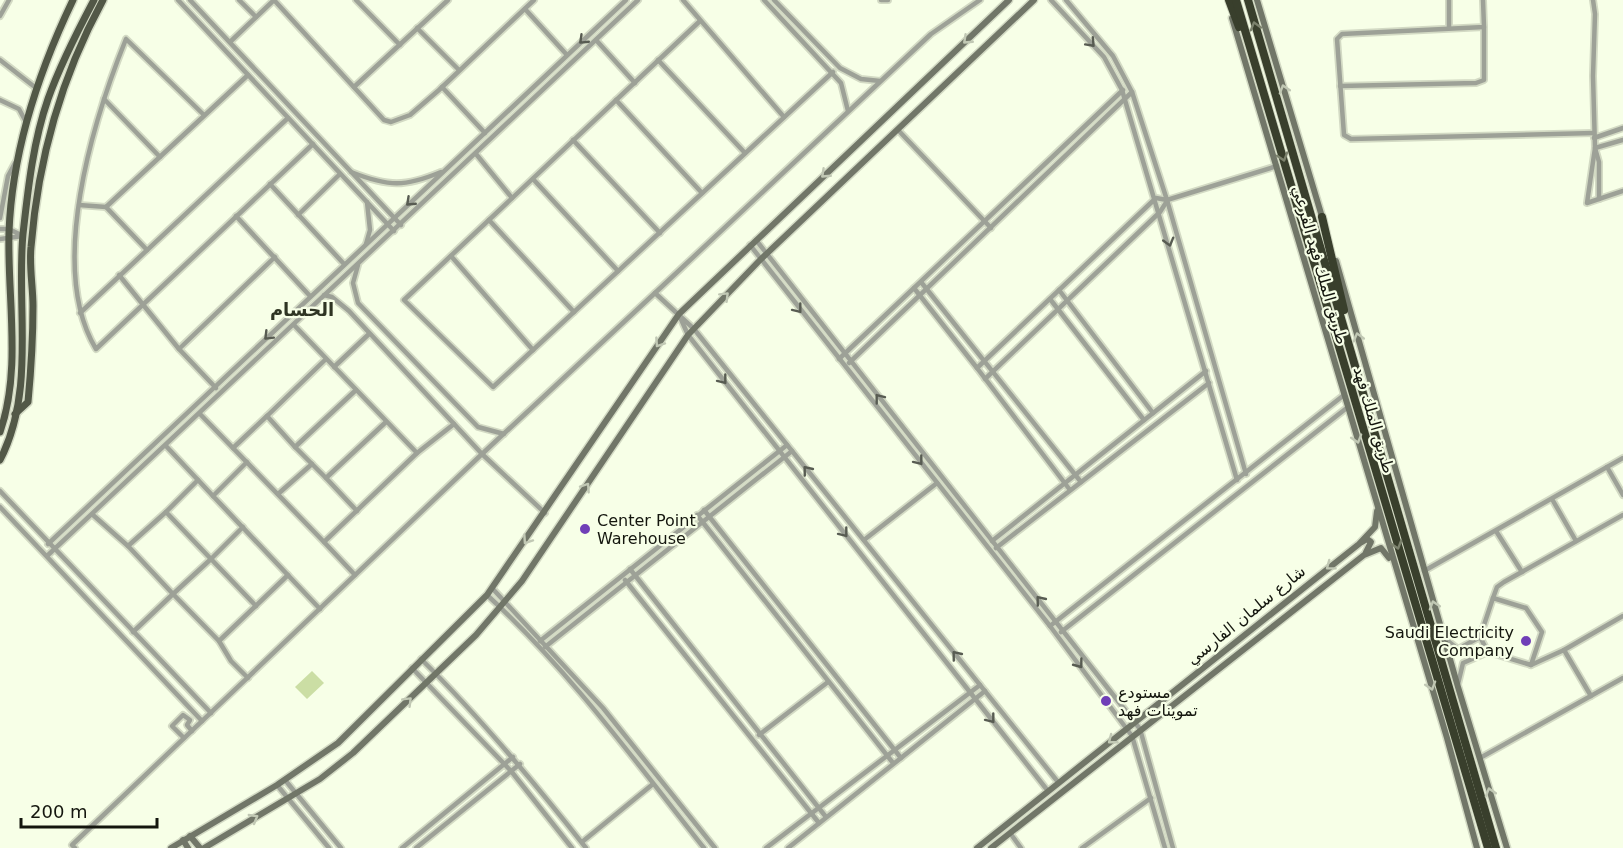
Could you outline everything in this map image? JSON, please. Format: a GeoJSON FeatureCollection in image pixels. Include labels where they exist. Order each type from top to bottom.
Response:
{"type":"FeatureCollection","features":[{"type":"Feature","properties":{"kind":"highway"},"geometry":{"type":"LineString","coordinates":[[1228,0],[1275,128]]}},
{"type":"Feature","properties":{"kind":"highway","name":"طريق الملك فهد"},"geometry":{"type":"LineString","coordinates":[[1236,0],[1488,848]]}},
{"type":"Feature","properties":{"kind":"highway","name":"طريق الملك فهد"},"geometry":{"type":"LineString","coordinates":[[1248,0],[1496,848]]}},
{"type":"Feature","properties":{"kind":"highway"},"geometry":{"type":"LineString","coordinates":[[1322,217],[1362,387]]}},
{"type":"Feature","properties":{"kind":"main road"},"geometry":{"type":"LineString","coordinates":[[0,432],[10,373],[9,229],[18,155],[36,88],[73,0]]}},
{"type":"Feature","properties":{"kind":"main road"},"geometry":{"type":"LineString","coordinates":[[0,459],[20,392],[23,236],[32,166],[48,99],[94,0]]}},
{"type":"Feature","properties":{"kind":"main road"},"geometry":{"type":"LineString","coordinates":[[15,414],[28,402],[33,341],[30,250],[44,155],[53,115],[75,54],[103,0]]}},
{"type":"Feature","properties":{"kind":"main road"},"geometry":{"type":"LineString","coordinates":[[171,848],[285,780],[338,743],[487,595],[680,314],[1009,0]]}},
{"type":"Feature","properties":{"kind":"main road"},"geometry":{"type":"LineString","coordinates":[[190,836],[202,848],[320,779],[353,753],[426,684],[506,601],[529,572],[693,329],[760,260],[1034,0]]}},
{"type":"Feature","properties":{"kind":"main road","name":"طريق الملك فهد الفرعي"},"geometry":{"type":"LineString","coordinates":[[1228,0],[1394,566],[1446,731],[1477,848]]}},
{"type":"Feature","properties":{"kind":"main road","name":"طريق الملك فهد الفرعي"},"geometry":{"type":"LineString","coordinates":[[1257,0],[1506,848]]}},
{"type":"Feature","properties":{"kind":"main road","name":"شارع سلمان الفارسي"},"geometry":{"type":"LineString","coordinates":[[977,848],[1359,544],[1375,527],[1377,507]]}},
{"type":"Feature","properties":{"kind":"main road"},"geometry":{"type":"LineString","coordinates":[[1359,544],[1367,539],[1371,542],[1364,555]]}},
{"type":"Feature","properties":{"kind":"main road"},"geometry":{"type":"LineString","coordinates":[[1364,555],[1381,548],[1394,566]]}},
{"type":"Feature","properties":{"kind":"main road","name":"شارع سلمان الفارسي"},"geometry":{"type":"LineString","coordinates":[[991,848],[1364,555]]}},
{"type":"Feature","properties":{"kind":"main road"},"geometry":{"type":"LineString","coordinates":[[183,840],[188,848]]}},
{"type":"Feature","properties":{"kind":"street"},"geometry":{"type":"LineString","coordinates":[[0,16],[9,0]]}},
{"type":"Feature","properties":{"kind":"street"},"geometry":{"type":"LineString","coordinates":[[178,0],[394,231]]}},
{"type":"Feature","properties":{"kind":"street"},"geometry":{"type":"LineString","coordinates":[[190,0],[401,225]]}},
{"type":"Feature","properties":{"kind":"street"},"geometry":{"type":"LineString","coordinates":[[239,0],[256,17]]}},
{"type":"Feature","properties":{"kind":"street"},"geometry":{"type":"LineString","coordinates":[[230,42],[274,0],[384,120],[391,122],[410,115],[534,0]]}},
{"type":"Feature","properties":{"kind":"street"},"geometry":{"type":"LineString","coordinates":[[356,0],[399,45]]}},
{"type":"Feature","properties":{"kind":"street"},"geometry":{"type":"LineString","coordinates":[[354,87],[448,0]]}},
{"type":"Feature","properties":{"kind":"street"},"geometry":{"type":"LineString","coordinates":[[47,556],[56,551],[324,294],[401,225],[638,0]]}},
{"type":"Feature","properties":{"kind":"street"},"geometry":{"type":"LineString","coordinates":[[682,0],[784,117]]}},
{"type":"Feature","properties":{"kind":"street"},"geometry":{"type":"LineString","coordinates":[[764,0],[833,72],[841,83],[848,111]]}},
{"type":"Feature","properties":{"kind":"street"},"geometry":{"type":"LineString","coordinates":[[774,0],[840,68],[861,79],[880,81]]}},
{"type":"Feature","properties":{"kind":"street"},"geometry":{"type":"LineString","coordinates":[[882,0],[888,0]]}},
{"type":"Feature","properties":{"kind":"street"},"geometry":{"type":"LineString","coordinates":[[72,847],[482,454],[880,81],[931,34],[980,0]]}},
{"type":"Feature","properties":{"kind":"street"},"geometry":{"type":"LineString","coordinates":[[1051,0],[1104,57],[1122,90],[1238,480]]}},
{"type":"Feature","properties":{"kind":"street"},"geometry":{"type":"LineString","coordinates":[[1066,0],[1094,31],[1132,92],[1167,200],[1246,474]]}},
{"type":"Feature","properties":{"kind":"street"},"geometry":{"type":"LineString","coordinates":[[1449,0],[1449,28]]}},
{"type":"Feature","properties":{"kind":"street"},"geometry":{"type":"LineString","coordinates":[[1341,86],[1476,83],[1484,80],[1483,0]]}},
{"type":"Feature","properties":{"kind":"street"},"geometry":{"type":"LineString","coordinates":[[1593,0],[1595,14],[1594,135],[1599,162],[1599,199]]}},
{"type":"Feature","properties":{"kind":"street"},"geometry":{"type":"LineString","coordinates":[[48,544],[216,388],[310,296],[623,1]]}},
{"type":"Feature","properties":{"kind":"street"},"geometry":{"type":"LineString","coordinates":[[525,9],[567,55]]}},
{"type":"Feature","properties":{"kind":"street"},"geometry":{"type":"LineString","coordinates":[[700,21],[404,300],[493,387],[833,72]]}},
{"type":"Feature","properties":{"kind":"street"},"geometry":{"type":"LineString","coordinates":[[1484,27],[1342,34],[1337,39],[1344,135],[1351,139],[1594,135],[1623,128]]}},
{"type":"Feature","properties":{"kind":"street"},"geometry":{"type":"LineString","coordinates":[[417,28],[459,70]]}},
{"type":"Feature","properties":{"kind":"street"},"geometry":{"type":"LineString","coordinates":[[204,115],[126,39],[88,148],[79,204],[76,260],[80,313],[85,330],[96,349],[313,144]]}},
{"type":"Feature","properties":{"kind":"street"},"geometry":{"type":"LineString","coordinates":[[596,40],[635,82]]}},
{"type":"Feature","properties":{"kind":"street"},"geometry":{"type":"LineString","coordinates":[[0,60],[36,88]]}},
{"type":"Feature","properties":{"kind":"street"},"geometry":{"type":"LineString","coordinates":[[658,60],[745,153]]}},
{"type":"Feature","properties":{"kind":"street"},"geometry":{"type":"LineString","coordinates":[[106,207],[248,75]]}},
{"type":"Feature","properties":{"kind":"street"},"geometry":{"type":"LineString","coordinates":[[839,359],[1129,85]]}},
{"type":"Feature","properties":{"kind":"street"},"geometry":{"type":"LineString","coordinates":[[442,87],[484,133]]}},
{"type":"Feature","properties":{"kind":"street"},"geometry":{"type":"LineString","coordinates":[[844,367],[1132,92]]}},
{"type":"Feature","properties":{"kind":"street"},"geometry":{"type":"LineString","coordinates":[[104,99],[160,156]]}},
{"type":"Feature","properties":{"kind":"street"},"geometry":{"type":"LineString","coordinates":[[0,100],[19,109],[26,122]]}},
{"type":"Feature","properties":{"kind":"street"},"geometry":{"type":"LineString","coordinates":[[616,100],[702,193]]}},
{"type":"Feature","properties":{"kind":"street"},"geometry":{"type":"LineString","coordinates":[[80,313],[288,118]]}},
{"type":"Feature","properties":{"kind":"street"},"geometry":{"type":"LineString","coordinates":[[898,130],[991,228]]}},
{"type":"Feature","properties":{"kind":"street"},"geometry":{"type":"LineString","coordinates":[[573,140],[660,233]]}},
{"type":"Feature","properties":{"kind":"street"},"geometry":{"type":"LineString","coordinates":[[1595,148],[1623,140]]}},
{"type":"Feature","properties":{"kind":"street"},"geometry":{"type":"LineString","coordinates":[[1595,148],[1587,203],[1623,192]]}},
{"type":"Feature","properties":{"kind":"street"},"geometry":{"type":"LineString","coordinates":[[476,154],[512,198]]}},
{"type":"Feature","properties":{"kind":"street"},"geometry":{"type":"LineString","coordinates":[[0,218],[8,176],[18,155]]}},
{"type":"Feature","properties":{"kind":"street"},"geometry":{"type":"LineString","coordinates":[[1156,198],[1167,200],[1277,166]]}},
{"type":"Feature","properties":{"kind":"street"},"geometry":{"type":"LineString","coordinates":[[349,171],[398,184],[413,183],[444,171]]}},
{"type":"Feature","properties":{"kind":"street"},"geometry":{"type":"LineString","coordinates":[[297,215],[340,174]]}},
{"type":"Feature","properties":{"kind":"street"},"geometry":{"type":"LineString","coordinates":[[533,179],[618,272]]}},
{"type":"Feature","properties":{"kind":"street"},"geometry":{"type":"LineString","coordinates":[[270,184],[344,264]]}},
{"type":"Feature","properties":{"kind":"street"},"geometry":{"type":"LineString","coordinates":[[977,369],[1156,198]]}},
{"type":"Feature","properties":{"kind":"street"},"geometry":{"type":"LineString","coordinates":[[985,379],[1160,213],[1167,200]]}},
{"type":"Feature","properties":{"kind":"street"},"geometry":{"type":"LineString","coordinates":[[366,244],[370,230],[367,202]]}},
{"type":"Feature","properties":{"kind":"street"},"geometry":{"type":"LineString","coordinates":[[79,204],[106,207],[147,250]]}},
{"type":"Feature","properties":{"kind":"street"},"geometry":{"type":"LineString","coordinates":[[236,216],[310,296]]}},
{"type":"Feature","properties":{"kind":"street"},"geometry":{"type":"LineString","coordinates":[[489,220],[574,312]]}},
{"type":"Feature","properties":{"kind":"street"},"geometry":{"type":"LineString","coordinates":[[0,229],[9,229],[23,236]]}},
{"type":"Feature","properties":{"kind":"street"},"geometry":{"type":"LineString","coordinates":[[0,240],[23,236]]}},
{"type":"Feature","properties":{"kind":"street"},"geometry":{"type":"LineString","coordinates":[[756,240],[1140,729],[1173,848]]}},
{"type":"Feature","properties":{"kind":"street"},"geometry":{"type":"LineString","coordinates":[[750,245],[1050,626],[1132,736],[1165,848]]}},
{"type":"Feature","properties":{"kind":"street"},"geometry":{"type":"LineString","coordinates":[[451,256],[533,350]]}},
{"type":"Feature","properties":{"kind":"street"},"geometry":{"type":"LineString","coordinates":[[178,349],[275,257]]}},
{"type":"Feature","properties":{"kind":"street"},"geometry":{"type":"LineString","coordinates":[[359,262],[353,283],[358,303],[478,427],[504,434]]}},
{"type":"Feature","properties":{"kind":"street"},"geometry":{"type":"LineString","coordinates":[[119,275],[178,349],[216,388]]}},
{"type":"Feature","properties":{"kind":"street"},"geometry":{"type":"LineString","coordinates":[[921,282],[1081,482]]}},
{"type":"Feature","properties":{"kind":"street"},"geometry":{"type":"LineString","coordinates":[[914,288],[1070,490]]}},
{"type":"Feature","properties":{"kind":"street"},"geometry":{"type":"LineString","coordinates":[[1059,290],[1153,413]]}},
{"type":"Feature","properties":{"kind":"street"},"geometry":{"type":"LineString","coordinates":[[656,293],[693,329],[1058,782]]}},
{"type":"Feature","properties":{"kind":"street"},"geometry":{"type":"LineString","coordinates":[[324,294],[339,302],[482,454],[545,513]]}},
{"type":"Feature","properties":{"kind":"street"},"geometry":{"type":"LineString","coordinates":[[1050,299],[1144,420]]}},
{"type":"Feature","properties":{"kind":"street"},"geometry":{"type":"LineString","coordinates":[[680,314],[688,335],[1048,790]]}},
{"type":"Feature","properties":{"kind":"street"},"geometry":{"type":"LineString","coordinates":[[294,325],[417,453]]}},
{"type":"Feature","properties":{"kind":"street"},"geometry":{"type":"LineString","coordinates":[[334,367],[369,334]]}},
{"type":"Feature","properties":{"kind":"street"},"geometry":{"type":"LineString","coordinates":[[233,448],[326,359]]}},
{"type":"Feature","properties":{"kind":"street"},"geometry":{"type":"LineString","coordinates":[[986,545],[1206,371]]}},
{"type":"Feature","properties":{"kind":"street"},"geometry":{"type":"LineString","coordinates":[[991,552],[1209,383]]}},
{"type":"Feature","properties":{"kind":"street"},"geometry":{"type":"LineString","coordinates":[[295,447],[356,390]]}},
{"type":"Feature","properties":{"kind":"street"},"geometry":{"type":"LineString","coordinates":[[1050,626],[1344,395]]}},
{"type":"Feature","properties":{"kind":"street"},"geometry":{"type":"LineString","coordinates":[[1057,636],[1348,407]]}},
{"type":"Feature","properties":{"kind":"street"},"geometry":{"type":"LineString","coordinates":[[200,414],[355,575]]}},
{"type":"Feature","properties":{"kind":"street"},"geometry":{"type":"LineString","coordinates":[[267,416],[357,511]]}},
{"type":"Feature","properties":{"kind":"street"},"geometry":{"type":"LineString","coordinates":[[326,478],[386,422]]}},
{"type":"Feature","properties":{"kind":"street"},"geometry":{"type":"LineString","coordinates":[[324,542],[417,453],[454,424]]}},
{"type":"Feature","properties":{"kind":"street"},"geometry":{"type":"LineString","coordinates":[[535,644],[787,445]]}},
{"type":"Feature","properties":{"kind":"street"},"geometry":{"type":"LineString","coordinates":[[166,446],[320,609]]}},
{"type":"Feature","properties":{"kind":"street"},"geometry":{"type":"LineString","coordinates":[[540,650],[792,451]]}},
{"type":"Feature","properties":{"kind":"street"},"geometry":{"type":"LineString","coordinates":[[1424,571],[1623,458]]}},
{"type":"Feature","properties":{"kind":"street"},"geometry":{"type":"LineString","coordinates":[[213,496],[247,462]]}},
{"type":"Feature","properties":{"kind":"street"},"geometry":{"type":"LineString","coordinates":[[278,494],[312,464]]}},
{"type":"Feature","properties":{"kind":"street"},"geometry":{"type":"LineString","coordinates":[[1607,468],[1623,495]]}},
{"type":"Feature","properties":{"kind":"street"},"geometry":{"type":"LineString","coordinates":[[128,546],[198,480]]}},
{"type":"Feature","properties":{"kind":"street"},"geometry":{"type":"LineString","coordinates":[[864,540],[937,483]]}},
{"type":"Feature","properties":{"kind":"street"},"geometry":{"type":"LineString","coordinates":[[0,491],[211,713]]}},
{"type":"Feature","properties":{"kind":"street"},"geometry":{"type":"LineString","coordinates":[[1552,499],[1576,541]]}},
{"type":"Feature","properties":{"kind":"street"},"geometry":{"type":"LineString","coordinates":[[0,507],[202,721]]}},
{"type":"Feature","properties":{"kind":"street"},"geometry":{"type":"LineString","coordinates":[[704,510],[901,758]]}},
{"type":"Feature","properties":{"kind":"street"},"geometry":{"type":"LineString","coordinates":[[166,512],[256,606]]}},
{"type":"Feature","properties":{"kind":"street"},"geometry":{"type":"LineString","coordinates":[[1444,638],[1458,649],[1480,637],[1497,587],[1623,514]]}},
{"type":"Feature","properties":{"kind":"street"},"geometry":{"type":"LineString","coordinates":[[93,515],[128,546],[219,641],[231,661],[248,678]]}},
{"type":"Feature","properties":{"kind":"street"},"geometry":{"type":"LineString","coordinates":[[697,516],[893,764]]}},
{"type":"Feature","properties":{"kind":"street"},"geometry":{"type":"LineString","coordinates":[[133,632],[243,527]]}},
{"type":"Feature","properties":{"kind":"street"},"geometry":{"type":"LineString","coordinates":[[1496,531],[1522,572]]}},
{"type":"Feature","properties":{"kind":"street"},"geometry":{"type":"LineString","coordinates":[[630,569],[764,742],[826,817]]}},
{"type":"Feature","properties":{"kind":"street"},"geometry":{"type":"LineString","coordinates":[[219,641],[288,575]]}},
{"type":"Feature","properties":{"kind":"street"},"geometry":{"type":"LineString","coordinates":[[621,576],[819,823]]}},
{"type":"Feature","properties":{"kind":"street"},"geometry":{"type":"LineString","coordinates":[[492,588],[603,708],[715,848]]}},
{"type":"Feature","properties":{"kind":"street"},"geometry":{"type":"LineString","coordinates":[[487,595],[597,713],[704,848]]}},
{"type":"Feature","properties":{"kind":"street"},"geometry":{"type":"LineString","coordinates":[[1493,598],[1526,608],[1542,632],[1531,665]]}},
{"type":"Feature","properties":{"kind":"street"},"geometry":{"type":"LineString","coordinates":[[1458,687],[1463,663],[1488,652],[1531,665],[1564,650],[1621,617],[1623,626]]}},
{"type":"Feature","properties":{"kind":"street"},"geometry":{"type":"LineString","coordinates":[[1480,637],[1488,652]]}},
{"type":"Feature","properties":{"kind":"street"},"geometry":{"type":"LineString","coordinates":[[1564,650],[1591,696]]}},
{"type":"Feature","properties":{"kind":"street"},"geometry":{"type":"LineString","coordinates":[[421,659],[466,703],[520,764],[586,848]]}},
{"type":"Feature","properties":{"kind":"street"},"geometry":{"type":"LineString","coordinates":[[412,668],[511,771],[572,848]]}},
{"type":"Feature","properties":{"kind":"street"},"geometry":{"type":"LineString","coordinates":[[759,735],[835,677]]}},
{"type":"Feature","properties":{"kind":"street"},"geometry":{"type":"LineString","coordinates":[[1480,758],[1623,678]]}},
{"type":"Feature","properties":{"kind":"street"},"geometry":{"type":"LineString","coordinates":[[766,848],[980,685]]}},
{"type":"Feature","properties":{"kind":"street"},"geometry":{"type":"LineString","coordinates":[[788,848],[985,691]]}},
{"type":"Feature","properties":{"kind":"street"},"geometry":{"type":"LineString","coordinates":[[194,712],[202,704]]}},
{"type":"Feature","properties":{"kind":"street"},"geometry":{"type":"LineString","coordinates":[[179,733],[190,720],[183,715],[172,726],[179,733],[184,738]]}},
{"type":"Feature","properties":{"kind":"street"},"geometry":{"type":"LineString","coordinates":[[187,725],[192,731]]}},
{"type":"Feature","properties":{"kind":"street"},"geometry":{"type":"LineString","coordinates":[[757,747],[764,742]]}},
{"type":"Feature","properties":{"kind":"street"},"geometry":{"type":"LineString","coordinates":[[402,848],[513,757]]}},
{"type":"Feature","properties":{"kind":"street"},"geometry":{"type":"LineString","coordinates":[[416,848],[520,764]]}},
{"type":"Feature","properties":{"kind":"street"},"geometry":{"type":"LineString","coordinates":[[285,780],[340,848]]}},
{"type":"Feature","properties":{"kind":"street"},"geometry":{"type":"LineString","coordinates":[[582,842],[653,784]]}},
{"type":"Feature","properties":{"kind":"street"},"geometry":{"type":"LineString","coordinates":[[277,785],[286,799],[329,848]]}},
{"type":"Feature","properties":{"kind":"street"},"geometry":{"type":"LineString","coordinates":[[1082,848],[1150,798]]}},
{"type":"Feature","properties":{"kind":"street"},"geometry":{"type":"LineString","coordinates":[[1010,833],[1021,848]]}},
{"type":"Feature","properties":{"kind":"green space"},"geometry":{"type":"Polygon","coordinates":[[[312,671],[324,683],[307,699],[295,687],[312,671]]]}},
{"type":"Feature","properties":{"kind":"place","name":"Center Point Warehouse"},"geometry":{"type":"Point","coordinates":[585,529]}},
{"type":"Feature","properties":{"kind":"place","name":"Saudi Electricity Company"},"geometry":{"type":"Point","coordinates":[1526,641]}},
{"type":"Feature","properties":{"kind":"place","name":"مستودع تموينات فهد"},"geometry":{"type":"Point","coordinates":[1106,701]}},
{"type":"Feature","properties":{"kind":"district","name":"الحسام"},"geometry":{"type":"Point","coordinates":[302,309]}}]}
